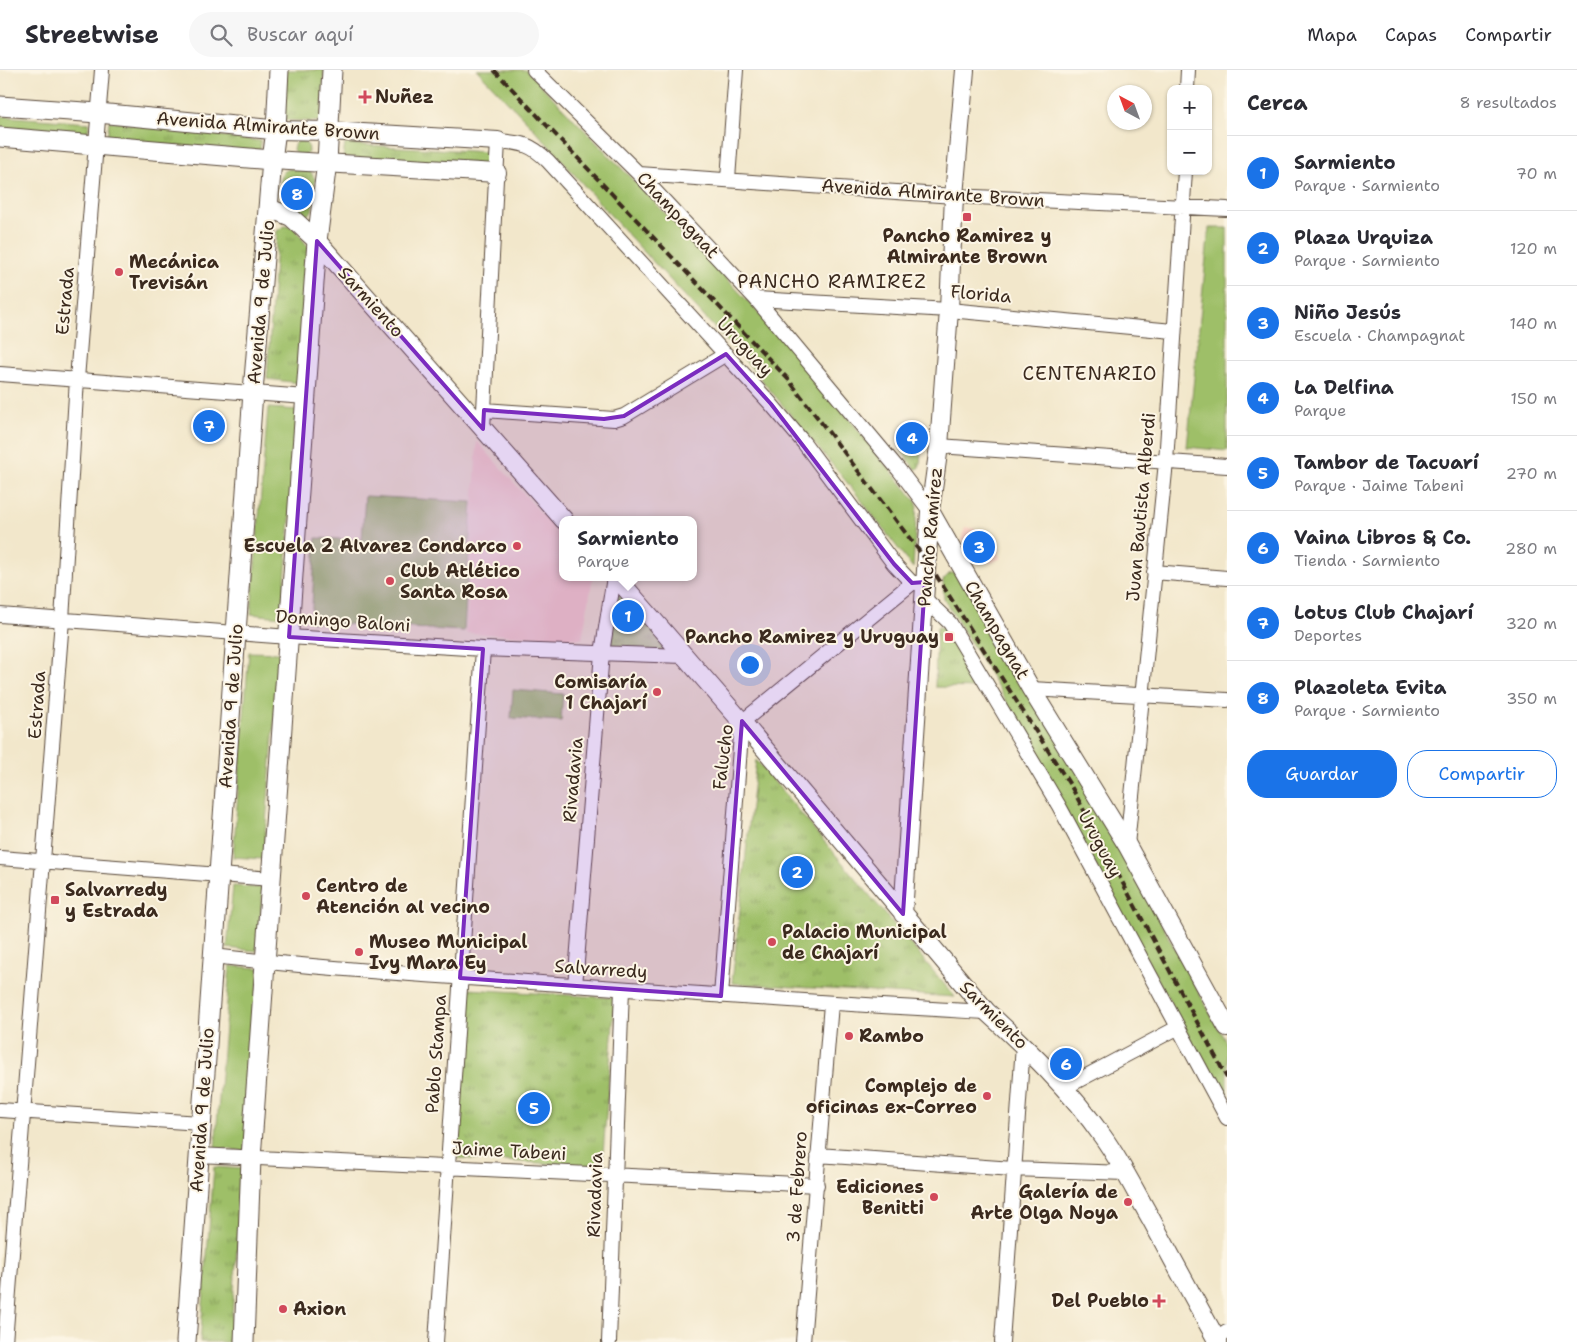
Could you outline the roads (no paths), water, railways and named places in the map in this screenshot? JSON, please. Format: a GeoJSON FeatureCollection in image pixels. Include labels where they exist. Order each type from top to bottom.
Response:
{"type":"FeatureCollection","features":[{"type":"Feature","properties":{"kind":"main road","name":"Avenida 9 de Julio"},"geometry":{"type":"LineString","coordinates":[[186,1342],[253,392],[276,130],[279,70]]}},
{"type":"Feature","properties":{"kind":"main road"},"geometry":{"type":"LineString","coordinates":[[244,1342],[251,1158],[317,241],[327,162],[332,70]]}},
{"type":"Feature","properties":{"kind":"main road","name":"Avenida Almirante Brown"},"geometry":{"type":"LineString","coordinates":[[0,106],[98,113],[276,130]]}},
{"type":"Feature","properties":{"kind":"main road","name":"Avenida Almirante Brown"},"geometry":{"type":"LineString","coordinates":[[0,137],[272,160]]}},
{"type":"Feature","properties":{"kind":"street","name":"Estrada"},"geometry":{"type":"LineString","coordinates":[[5,1342],[25,1112],[102,70]]}},
{"type":"Feature","properties":{"kind":"street","name":"Champagnat"},"geometry":{"type":"LineString","coordinates":[[534,70],[639,174],[756,299],[899,470],[930,511],[1031,689],[1127,845],[1227,1026]]}},
{"type":"Feature","properties":{"kind":"street"},"geometry":{"type":"LineString","coordinates":[[728,179],[736,70]]}},
{"type":"Feature","properties":{"kind":"street","name":"Pancho Ramírez"},"geometry":{"type":"LineString","coordinates":[[903,914],[920,588],[928,561],[930,511],[939,446],[949,310],[954,196],[965,70]]}},
{"type":"Feature","properties":{"kind":"street"},"geometry":{"type":"LineString","coordinates":[[1187,85],[1188,70]]}},
{"type":"Feature","properties":{"kind":"street","name":"Avenida Almirante Brown"},"geometry":{"type":"LineString","coordinates":[[276,130],[329,131],[498,141],[518,143],[536,149]]}},
{"type":"Feature","properties":{"kind":"street"},"geometry":{"type":"LineString","coordinates":[[483,429],[498,141]]}},
{"type":"Feature","properties":{"kind":"street","name":"Uruguay"},"geometry":{"type":"LineString","coordinates":[[536,149],[772,404],[804,443],[894,564],[920,588],[950,623],[1059,806],[1227,1118]]}},
{"type":"Feature","properties":{"kind":"street","name":"Avenida Almirante Brown"},"geometry":{"type":"LineString","coordinates":[[272,160],[497,173]]}},
{"type":"Feature","properties":{"kind":"street","name":"Avenida Almirante Brown"},"geometry":{"type":"LineString","coordinates":[[639,174],[954,196],[1227,209]]}},
{"type":"Feature","properties":{"kind":"street","name":"Juan Bautista Alberdi"},"geometry":{"type":"LineString","coordinates":[[1127,845],[1144,694],[1154,572],[1166,462],[1173,330],[1185,175]]}},
{"type":"Feature","properties":{"kind":"street","name":"Sarmiento"},"geometry":{"type":"LineString","coordinates":[[269,208],[291,217],[317,241],[560,516]]}},
{"type":"Feature","properties":{"kind":"street","name":"Florida"},"geometry":{"type":"LineString","coordinates":[[756,299],[949,310],[1173,330]]}},
{"type":"Feature","properties":{"kind":"street"},"geometry":{"type":"LineString","coordinates":[[484,410],[614,419],[624,416],[726,354]]}},
{"type":"Feature","properties":{"kind":"street"},"geometry":{"type":"LineString","coordinates":[[0,374],[306,397]]}},
{"type":"Feature","properties":{"kind":"street"},"geometry":{"type":"LineString","coordinates":[[939,446],[1227,466]]}},
{"type":"Feature","properties":{"kind":"street"},"geometry":{"type":"LineString","coordinates":[[1154,572],[1227,578]]}},
{"type":"Feature","properties":{"kind":"street","name":"Rivadavia"},"geometry":{"type":"LineString","coordinates":[[575,986],[602,653],[614,581]]}},
{"type":"Feature","properties":{"kind":"street","name":"Sarmiento"},"geometry":{"type":"LineString","coordinates":[[618,581],[742,722],[986,1012],[1023,1044],[1064,1088],[1104,1138],[1220,1338]]}},
{"type":"Feature","properties":{"kind":"street","name":"Falucho"},"geometry":{"type":"LineString","coordinates":[[721,996],[742,722],[920,588]]}},
{"type":"Feature","properties":{"kind":"street","name":"Domingo Baloni"},"geometry":{"type":"LineString","coordinates":[[0,615],[289,637],[482,649],[684,656]]}},
{"type":"Feature","properties":{"kind":"street","name":"Pablo Stampa"},"geometry":{"type":"LineString","coordinates":[[436,1342],[482,649]]}},
{"type":"Feature","properties":{"kind":"street"},"geometry":{"type":"LineString","coordinates":[[1031,689],[1227,700]]}},
{"type":"Feature","properties":{"kind":"street"},"geometry":{"type":"LineString","coordinates":[[0,858],[272,879]]}},
{"type":"Feature","properties":{"kind":"street","name":"Salvarredy"},"geometry":{"type":"LineString","coordinates":[[213,956],[460,978],[831,1004],[986,1012]]}},
{"type":"Feature","properties":{"kind":"street","name":"Rivadavia"},"geometry":{"type":"LineString","coordinates":[[608,1342],[622,989]]}},
{"type":"Feature","properties":{"kind":"street","name":"3 de Febrero"},"geometry":{"type":"LineString","coordinates":[[803,1342],[831,1004]]}},
{"type":"Feature","properties":{"kind":"street"},"geometry":{"type":"LineString","coordinates":[[1064,1088],[1178,1028]]}},
{"type":"Feature","properties":{"kind":"street"},"geometry":{"type":"LineString","coordinates":[[1002,1342],[1023,1044]]}},
{"type":"Feature","properties":{"kind":"street"},"geometry":{"type":"LineString","coordinates":[[0,1110],[201,1123]]}},
{"type":"Feature","properties":{"kind":"street","name":"Jaime Tabeni"},"geometry":{"type":"LineString","coordinates":[[198,1155],[817,1185]]}},
{"type":"Feature","properties":{"kind":"street"},"geometry":{"type":"LineString","coordinates":[[818,1155],[1014,1169],[1125,1173]]}},
{"type":"Feature","properties":{"kind":"railway"},"geometry":{"type":"LineString","coordinates":[[494,70],[788,379],[927,561],[1072,788],[1227,1078]]}},
{"type":"Feature","properties":{"kind":"place","name":"Nuñez"},"geometry":{"type":"Point","coordinates":[365,97]}},
{"type":"Feature","properties":{"kind":"place","name":"Plazoleta Evita"},"geometry":{"type":"Point","coordinates":[297,194]}},
{"type":"Feature","properties":{"kind":"place","name":"Pancho Ramirez y Almirante Brown"},"geometry":{"type":"Point","coordinates":[967,217]}},
{"type":"Feature","properties":{"kind":"place","name":"Mecánica Trevisán"},"geometry":{"type":"Point","coordinates":[119,272]}},
{"type":"Feature","properties":{"kind":"place","name":"Lotus Club Chajarí"},"geometry":{"type":"Point","coordinates":[209,426]}},
{"type":"Feature","properties":{"kind":"place","name":"La Delfina"},"geometry":{"type":"Point","coordinates":[912,438]}},
{"type":"Feature","properties":{"kind":"place","name":"Escuela 2 Alvarez Condarco"},"geometry":{"type":"Point","coordinates":[517,546]}},
{"type":"Feature","properties":{"kind":"place","name":"Niño Jesús"},"geometry":{"type":"Point","coordinates":[979,547]}},
{"type":"Feature","properties":{"kind":"place","name":"Club Atlético Santa Rosa"},"geometry":{"type":"Point","coordinates":[390,581]}},
{"type":"Feature","properties":{"kind":"place","name":"Sarmiento"},"geometry":{"type":"Point","coordinates":[628,616]}},
{"type":"Feature","properties":{"kind":"place","name":"Pancho Ramirez y Uruguay"},"geometry":{"type":"Point","coordinates":[949,637]}},
{"type":"Feature","properties":{"kind":"place","name":"Comisaría 1 Chajarí"},"geometry":{"type":"Point","coordinates":[657,692]}},
{"type":"Feature","properties":{"kind":"place","name":"Plaza Urquiza"},"geometry":{"type":"Point","coordinates":[797,872]}},
{"type":"Feature","properties":{"kind":"place","name":"Centro de Atención al vecino"},"geometry":{"type":"Point","coordinates":[306,896]}},
{"type":"Feature","properties":{"kind":"place","name":"Salvarredy y Estrada"},"geometry":{"type":"Point","coordinates":[55,900]}},
{"type":"Feature","properties":{"kind":"place","name":"Palacio Municipal de Chajarí"},"geometry":{"type":"Point","coordinates":[772,942]}},
{"type":"Feature","properties":{"kind":"place","name":"Museo Municipal Ivy Mara Ey"},"geometry":{"type":"Point","coordinates":[359,952]}},
{"type":"Feature","properties":{"kind":"place","name":"Rambo"},"geometry":{"type":"Point","coordinates":[849,1036]}},
{"type":"Feature","properties":{"kind":"place","name":"Vaina Libros & Co."},"geometry":{"type":"Point","coordinates":[1066,1064]}},
{"type":"Feature","properties":{"kind":"place","name":"Complejo de oficinas ex-Correo"},"geometry":{"type":"Point","coordinates":[987,1096]}},
{"type":"Feature","properties":{"kind":"place","name":"Tambor de Tacuarí"},"geometry":{"type":"Point","coordinates":[534,1108]}},
{"type":"Feature","properties":{"kind":"place","name":"Ediciones Benitti"},"geometry":{"type":"Point","coordinates":[934,1197]}},
{"type":"Feature","properties":{"kind":"place","name":"Galería de Arte Olga Noya"},"geometry":{"type":"Point","coordinates":[1128,1202]}},
{"type":"Feature","properties":{"kind":"place","name":"Del Pueblo"},"geometry":{"type":"Point","coordinates":[1159,1301]}},
{"type":"Feature","properties":{"kind":"place","name":"Axion"},"geometry":{"type":"Point","coordinates":[283,1309]}},
{"type":"Feature","properties":{"kind":"district","name":"PANCHO RAMIREZ"},"geometry":{"type":"Point","coordinates":[832,281]}},
{"type":"Feature","properties":{"kind":"district","name":"CENTENARIO"},"geometry":{"type":"Point","coordinates":[1090,373]}}]}
